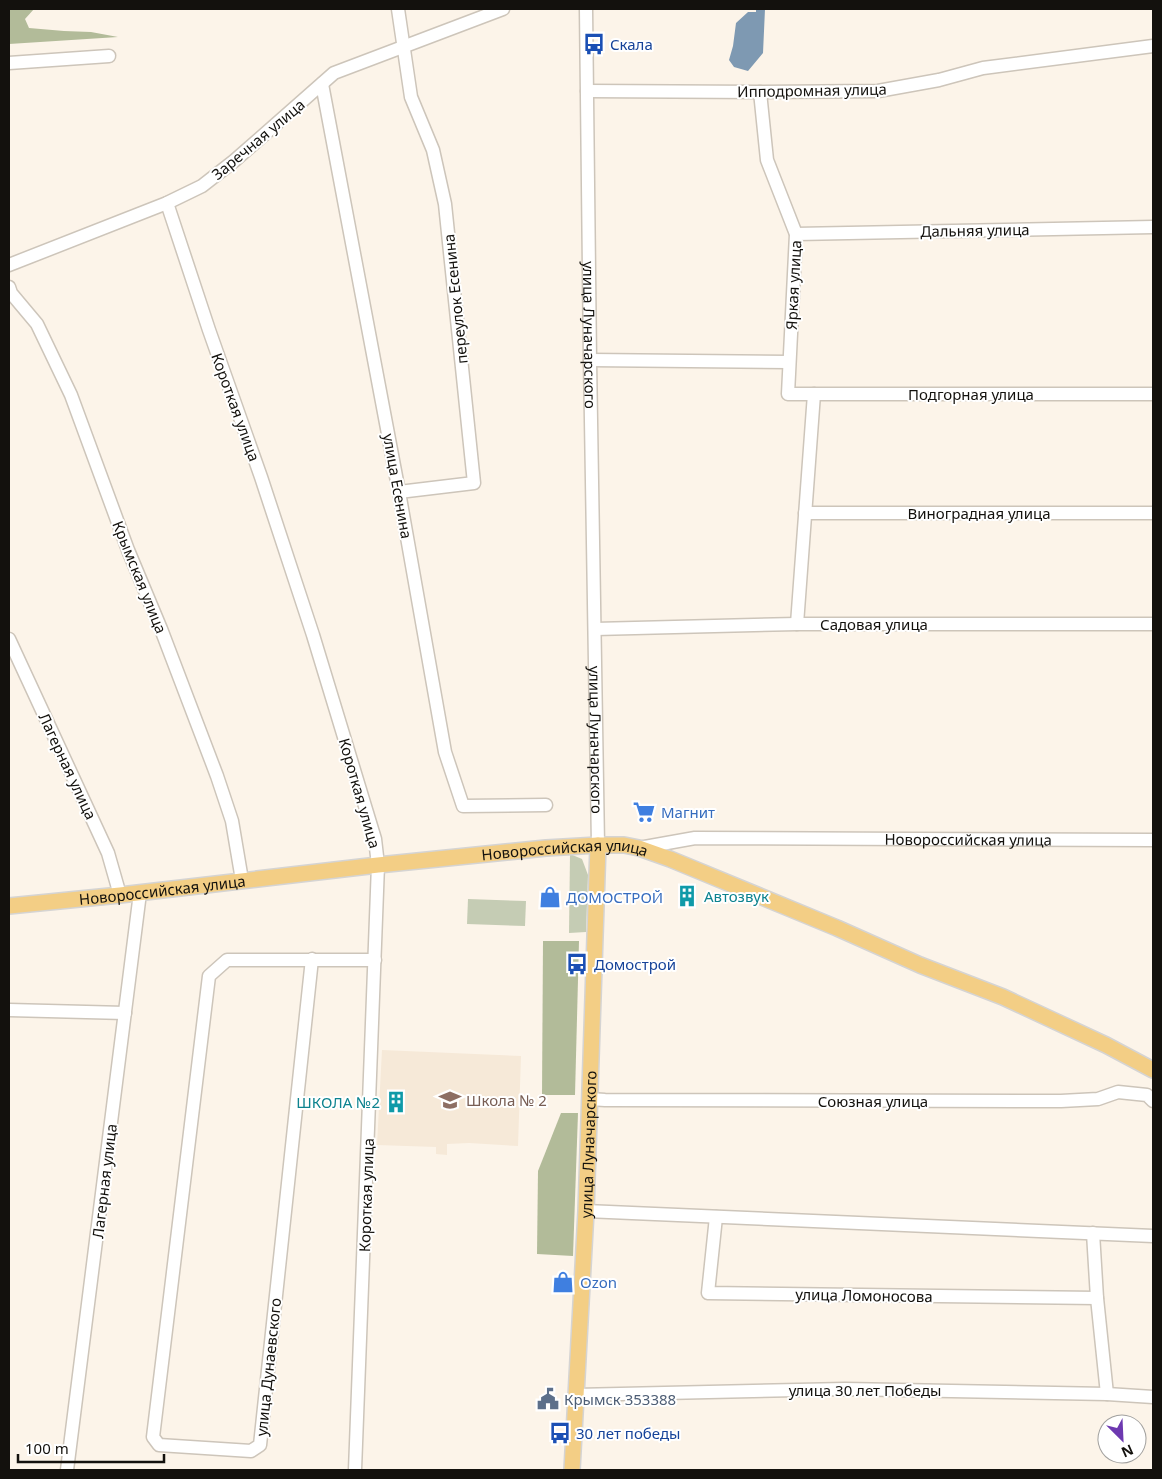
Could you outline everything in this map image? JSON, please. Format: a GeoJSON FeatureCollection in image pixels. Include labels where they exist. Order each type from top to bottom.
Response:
{"type":"FeatureCollection","features":[{"type":"Feature","properties":{"kind":"main road","name":"улица Луначарского"},"geometry":{"type":"LineString","coordinates":[[572,1470],[586,1211],[598,845]]}},
{"type":"Feature","properties":{"kind":"main road","name":"Новороссийская улица"},"geometry":{"type":"LineString","coordinates":[[9,906],[546,848],[624,845],[639,848]]}},
{"type":"Feature","properties":{"kind":"main road"},"geometry":{"type":"LineString","coordinates":[[639,848],[837,928],[920,965],[1003,997],[1106,1045],[1153,1070]]}},
{"type":"Feature","properties":{"kind":"street"},"geometry":{"type":"LineString","coordinates":[[398,9],[404,45]]}},
{"type":"Feature","properties":{"kind":"street","name":"Заречная улица"},"geometry":{"type":"LineString","coordinates":[[9,265],[167,203],[202,186],[234,161],[334,73],[503,9]]}},
{"type":"Feature","properties":{"kind":"street","name":"улица Луначарского"},"geometry":{"type":"LineString","coordinates":[[586,9],[598,845]]}},
{"type":"Feature","properties":{"kind":"street","name":"переулок Есенина"},"geometry":{"type":"LineString","coordinates":[[400,492],[474,483],[445,204],[433,150],[411,97],[404,45]]}},
{"type":"Feature","properties":{"kind":"street","name":"Ипподромная улица"},"geometry":{"type":"LineString","coordinates":[[588,90],[878,91],[938,80],[983,68],[1153,46]]}},
{"type":"Feature","properties":{"kind":"street"},"geometry":{"type":"LineString","coordinates":[[9,63],[109,56]]}},
{"type":"Feature","properties":{"kind":"street","name":"улица Есенина"},"geometry":{"type":"LineString","coordinates":[[322,84],[400,492],[446,752],[463,806],[546,805]]}},
{"type":"Feature","properties":{"kind":"street","name":"Яркая улица"},"geometry":{"type":"LineString","coordinates":[[760,92],[767,160],[796,234],[788,394]]}},
{"type":"Feature","properties":{"kind":"street","name":"Короткая улица"},"geometry":{"type":"LineString","coordinates":[[167,203],[313,634],[375,839],[378,865],[375,960],[355,1470]]}},
{"type":"Feature","properties":{"kind":"street","name":"Дальняя улица"},"geometry":{"type":"LineString","coordinates":[[796,234],[1153,227]]}},
{"type":"Feature","properties":{"kind":"street","name":"Крымская улица"},"geometry":{"type":"LineString","coordinates":[[9,287],[12,294],[37,324],[71,395],[128,550],[217,776],[232,821],[242,880]]}},
{"type":"Feature","properties":{"kind":"street"},"geometry":{"type":"LineString","coordinates":[[590,360],[789,362]]}},
{"type":"Feature","properties":{"kind":"street","name":"Подгорная улица"},"geometry":{"type":"LineString","coordinates":[[788,394],[1153,394]]}},
{"type":"Feature","properties":{"kind":"street"},"geometry":{"type":"LineString","coordinates":[[797,624],[814,394]]}},
{"type":"Feature","properties":{"kind":"street","name":"Виноградная улица"},"geometry":{"type":"LineString","coordinates":[[806,513],[1153,514]]}},
{"type":"Feature","properties":{"kind":"street","name":"Садовая улица"},"geometry":{"type":"LineString","coordinates":[[595,629],[797,624],[1153,624]]}},
{"type":"Feature","properties":{"kind":"street","name":"Лагерная улица"},"geometry":{"type":"LineString","coordinates":[[9,639],[108,853],[120,895]]}},
{"type":"Feature","properties":{"kind":"street","name":"Новороссийская улица"},"geometry":{"type":"LineString","coordinates":[[639,848],[696,838],[1153,840]]}},
{"type":"Feature","properties":{"kind":"street","name":"Лагерная улица"},"geometry":{"type":"LineString","coordinates":[[67,1470],[140,893]]}},
{"type":"Feature","properties":{"kind":"street"},"geometry":{"type":"LineString","coordinates":[[312,959],[375,960]]}},
{"type":"Feature","properties":{"kind":"street","name":"улица Дунаевского"},"geometry":{"type":"LineString","coordinates":[[312,959],[260,1445],[251,1451],[158,1445],[153,1437],[209,976],[227,960],[312,959]]}},
{"type":"Feature","properties":{"kind":"street"},"geometry":{"type":"LineString","coordinates":[[9,1010],[125,1014]]}},
{"type":"Feature","properties":{"kind":"street","name":"Союзная улица"},"geometry":{"type":"LineString","coordinates":[[590,1099],[1061,1101],[1098,1098],[1118,1092],[1147,1095],[1153,1101]]}},
{"type":"Feature","properties":{"kind":"street"},"geometry":{"type":"LineString","coordinates":[[586,1211],[1153,1236]]}},
{"type":"Feature","properties":{"kind":"street","name":"улица Ломоносова"},"geometry":{"type":"LineString","coordinates":[[716,1217],[708,1293],[1097,1298]]}},
{"type":"Feature","properties":{"kind":"street"},"geometry":{"type":"LineString","coordinates":[[1093,1233],[1097,1298],[1107,1394]]}},
{"type":"Feature","properties":{"kind":"street","name":"улица 30 лет Победы"},"geometry":{"type":"LineString","coordinates":[[576,1395],[845,1389],[1107,1394],[1153,1397]]}},
{"type":"Feature","properties":{"kind":"shaded area","name":"Школа № 2"},"geometry":{"type":"Polygon","coordinates":[[[382,1050],[521,1056],[518,1146],[469,1143],[447,1144],[447,1155],[436,1154],[436,1147],[377,1145],[382,1050]]]}},
{"type":"Feature","properties":{"kind":"green space"},"geometry":{"type":"Polygon","coordinates":[[[9,9],[34,9],[25,19],[29,28],[91,32],[118,37],[9,44],[9,9]]]}},
{"type":"Feature","properties":{"kind":"green space"},"geometry":{"type":"Polygon","coordinates":[[[570,854],[582,859],[588,875],[586,932],[569,933],[570,854]]]}},
{"type":"Feature","properties":{"kind":"green space"},"geometry":{"type":"Polygon","coordinates":[[[468,899],[526,901],[525,926],[467,924],[468,899]]]}},
{"type":"Feature","properties":{"kind":"green space"},"geometry":{"type":"Polygon","coordinates":[[[543,941],[579,941],[575,1095],[542,1095],[543,941]]]}},
{"type":"Feature","properties":{"kind":"green space"},"geometry":{"type":"Polygon","coordinates":[[[561,1113],[578,1113],[573,1256],[537,1254],[538,1171],[561,1113]]]}},
{"type":"Feature","properties":{"kind":"water"},"geometry":{"type":"Polygon","coordinates":[[[756,9],[765,9],[763,53],[748,71],[734,67],[729,60],[736,23],[748,12],[756,12],[756,9]]]}},
{"type":"Feature","properties":{"kind":"place","name":"Скала"},"geometry":{"type":"Point","coordinates":[594,44]}},
{"type":"Feature","properties":{"kind":"place","name":"Магнит"},"geometry":{"type":"Point","coordinates":[644,812]}},
{"type":"Feature","properties":{"kind":"place","name":"Автозвук"},"geometry":{"type":"Point","coordinates":[687,896]}},
{"type":"Feature","properties":{"kind":"place","name":"ДОМОСТРОЙ"},"geometry":{"type":"Point","coordinates":[550,897]}},
{"type":"Feature","properties":{"kind":"place","name":"Домострой"},"geometry":{"type":"Point","coordinates":[577,964]}},
{"type":"Feature","properties":{"kind":"place","name":"Школа № 2"},"geometry":{"type":"Point","coordinates":[450,1100]}},
{"type":"Feature","properties":{"kind":"place","name":"ШКОЛА №2"},"geometry":{"type":"Point","coordinates":[396,1102]}},
{"type":"Feature","properties":{"kind":"place","name":"Ozon"},"geometry":{"type":"Point","coordinates":[563,1282]}},
{"type":"Feature","properties":{"kind":"place","name":"Крымск 353388"},"geometry":{"type":"Point","coordinates":[548,1399]}},
{"type":"Feature","properties":{"kind":"place","name":"30 лет победы"},"geometry":{"type":"Point","coordinates":[560,1433]}}]}
